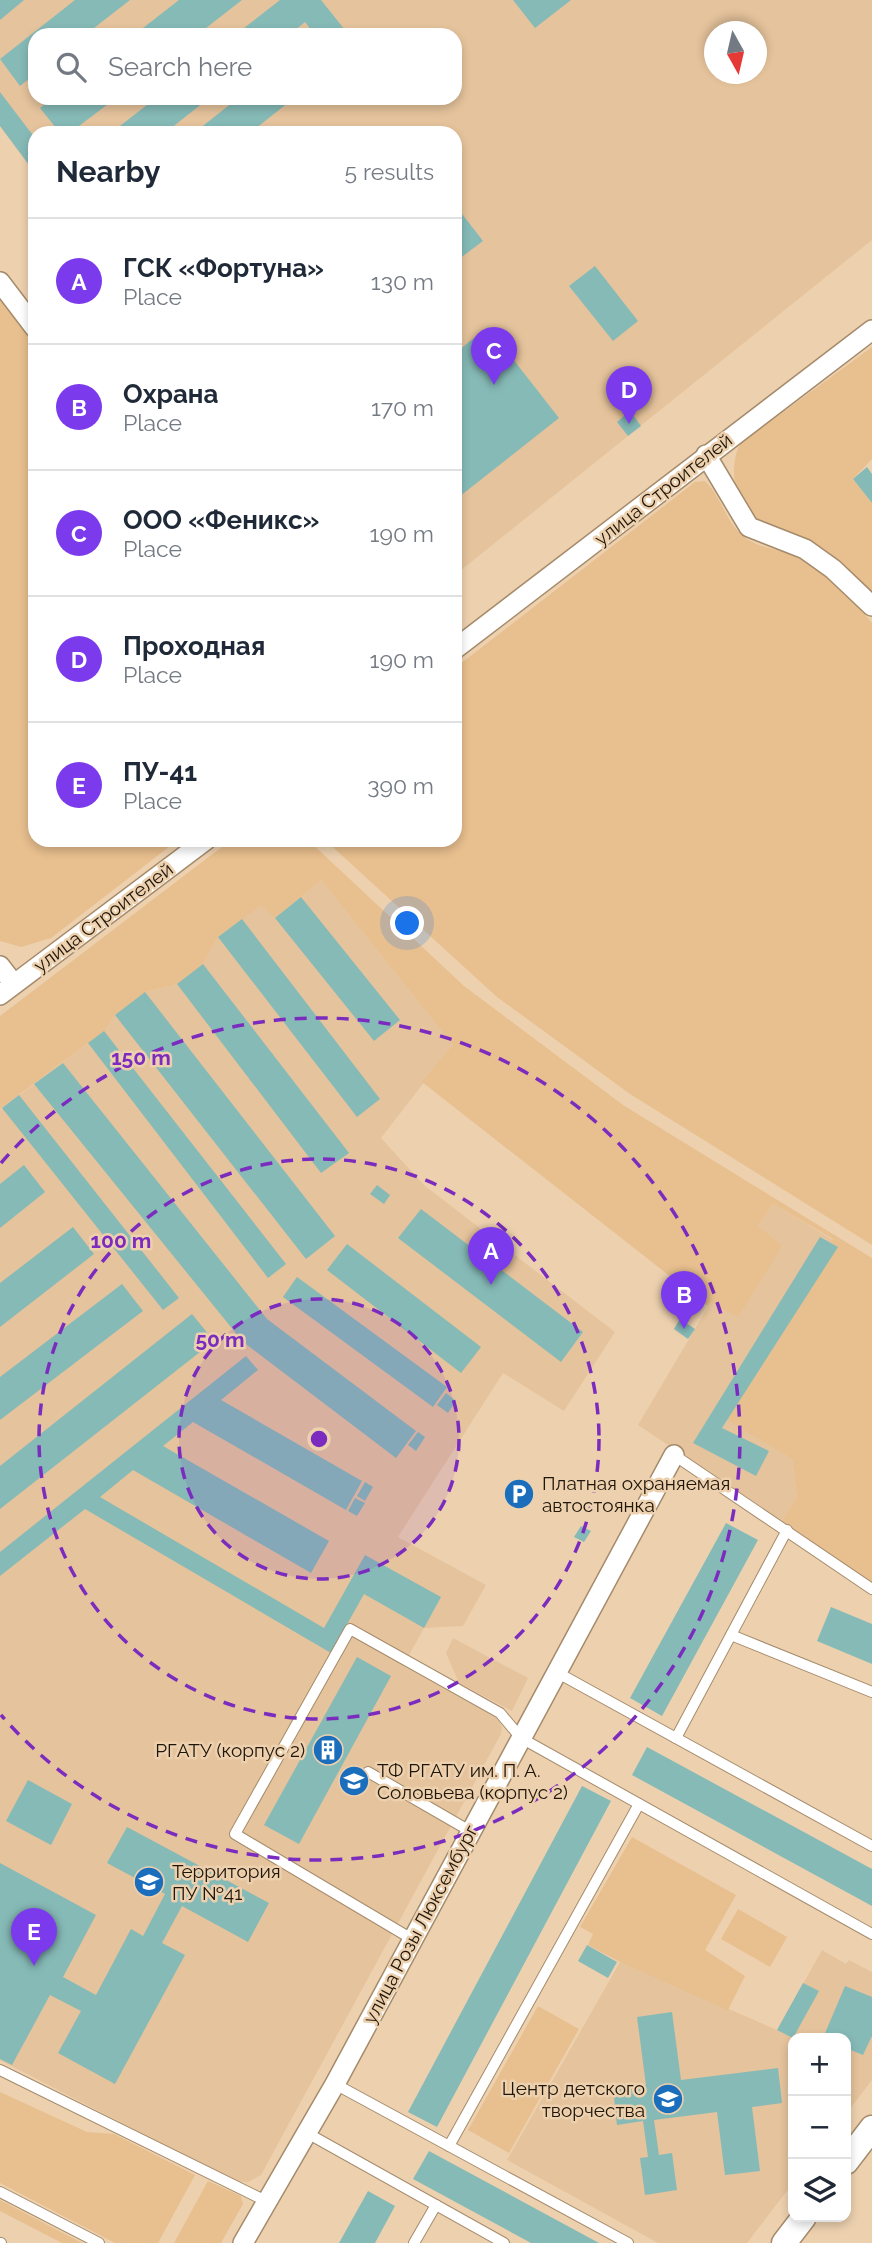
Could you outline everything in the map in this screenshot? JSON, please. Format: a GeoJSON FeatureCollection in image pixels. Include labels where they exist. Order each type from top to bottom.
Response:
{"type":"FeatureCollection","features":[{"type":"Feature","properties":{"kind":"street"},"geometry":{"type":"LineString","coordinates":[[0,282],[28,319]]}},
{"type":"Feature","properties":{"kind":"street","name":"улица Строителей"},"geometry":{"type":"LineString","coordinates":[[462,644],[872,330]]}},
{"type":"Feature","properties":{"kind":"street"},"geometry":{"type":"LineString","coordinates":[[706,455],[749,527],[804,549],[833,569],[872,606]]}},
{"type":"Feature","properties":{"kind":"street","name":"улица Строителей"},"geometry":{"type":"LineString","coordinates":[[7,990],[197,847]]}},
{"type":"Feature","properties":{"kind":"street"},"geometry":{"type":"LineString","coordinates":[[0,967],[7,990]]}},
{"type":"Feature","properties":{"kind":"street","name":"улица Розы Люксембург"},"geometry":{"type":"LineString","coordinates":[[243,2243],[335,2084],[674,1455]]}},
{"type":"Feature","properties":{"kind":"street"},"geometry":{"type":"LineString","coordinates":[[848,2159],[872,2128]]}},
{"type":"Feature","properties":{"kind":"street"},"geometry":{"type":"LineString","coordinates":[[784,2243],[800,2222]]}},
{"type":"Feature","properties":{"kind":"lane"},"geometry":{"type":"LineString","coordinates":[[674,1455],[872,1589]]}},
{"type":"Feature","properties":{"kind":"lane"},"geometry":{"type":"LineString","coordinates":[[676,1738],[787,1530]]}},
{"type":"Feature","properties":{"kind":"lane"},"geometry":{"type":"LineString","coordinates":[[412,1939],[235,1834],[350,1629],[500,1713],[521,1738],[872,1934]]}},
{"type":"Feature","properties":{"kind":"lane"},"geometry":{"type":"LineString","coordinates":[[732,1635],[872,1692]]}},
{"type":"Feature","properties":{"kind":"lane"},"geometry":{"type":"LineString","coordinates":[[558,1673],[872,1846]]}},
{"type":"Feature","properties":{"kind":"lane"},"geometry":{"type":"LineString","coordinates":[[368,1772],[470,1831]]}},
{"type":"Feature","properties":{"kind":"lane"},"geometry":{"type":"LineString","coordinates":[[449,2147],[639,1804]]}},
{"type":"Feature","properties":{"kind":"lane"},"geometry":{"type":"LineString","coordinates":[[0,2070],[265,2201]]}},
{"type":"Feature","properties":{"kind":"lane"},"geometry":{"type":"LineString","coordinates":[[335,2084],[628,2243]]}},
{"type":"Feature","properties":{"kind":"lane"},"geometry":{"type":"LineString","coordinates":[[307,2133],[504,2243]]}},
{"type":"Feature","properties":{"kind":"lane"},"geometry":{"type":"LineString","coordinates":[[0,2192],[99,2243]]}},
{"type":"Feature","properties":{"kind":"lane"},"geometry":{"type":"LineString","coordinates":[[414,2243],[436,2206]]}},
{"type":"Feature","properties":{"kind":"shaded area"},"geometry":{"type":"Polygon","coordinates":[[[0,0],[872,0],[872,240],[462,569],[462,126],[28,126],[28,164],[0,126],[0,0]]]}},
{"type":"Feature","properties":{"kind":"shaded area"},"geometry":{"type":"Polygon","coordinates":[[[0,298],[28,336],[28,847],[169,847],[51,938],[21,947],[0,941],[0,298]]]}},
{"type":"Feature","properties":{"kind":"shaded area"},"geometry":{"type":"Polygon","coordinates":[[[872,347],[872,459],[853,479],[872,503],[872,592],[819,546],[765,524],[751,515],[739,497],[734,464],[740,444],[872,347]]]}},
{"type":"Feature","properties":{"kind":"shaded area"},"geometry":{"type":"Polygon","coordinates":[[[705,481],[731,522],[747,539],[810,564],[839,587],[872,623],[872,1245],[630,1094],[497,997],[333,847],[462,847],[462,663],[695,482],[705,481]]]}},
{"type":"Feature","properties":{"kind":"shaded area"},"geometry":{"type":"Polygon","coordinates":[[[222,847],[315,847],[464,986],[623,1105],[872,1258],[872,1584],[782,1521],[797,1497],[792,1459],[721,1416],[833,1239],[773,1204],[758,1226],[782,1246],[738,1317],[711,1302],[708,1306],[422,1082],[453,1045],[321,880],[275,918],[261,905],[218,937],[203,964],[177,984],[145,992],[115,1015],[104,1031],[0,1109],[0,1016],[222,847]]]}},
{"type":"Feature","properties":{"kind":"shaded area"},"geometry":{"type":"Polygon","coordinates":[[[321,880],[453,1045],[381,1138],[425,1186],[615,1332],[564,1411],[503,1373],[398,1537],[486,1585],[463,1626],[424,1628],[403,1666],[498,1719],[502,1727],[501,1734],[261,2175],[248,2182],[234,2181],[0,2060],[0,1110],[104,1031],[115,1015],[145,992],[177,984],[203,964],[218,937],[261,904],[275,918],[321,880]]]}},
{"type":"Feature","properties":{"kind":"shaded area"},"geometry":{"type":"Polygon","coordinates":[[[773,1204],[833,1240],[721,1415],[792,1459],[797,1497],[782,1521],[638,1425],[711,1302],[782,1247],[758,1226],[773,1204]]]}},
{"type":"Feature","properties":{"kind":"shaded area"},"geometry":{"type":"Polygon","coordinates":[[[453,1638],[528,1678],[512,1711],[459,1683],[446,1653],[453,1638]]]}},
{"type":"Feature","properties":{"kind":"shaded area"},"geometry":{"type":"Polygon","coordinates":[[[632,1837],[736,1895],[705,1950],[745,1976],[728,2010],[588,1945],[593,1934],[580,1927],[632,1837]]]}},
{"type":"Feature","properties":{"kind":"shaded area"},"geometry":{"type":"Polygon","coordinates":[[[738,1909],[787,1937],[770,1967],[721,1939],[738,1909]]]}},
{"type":"Feature","properties":{"kind":"shaded area","name":"Центр детского творчества"},"geometry":{"type":"Polygon","coordinates":[[[822,1950],[846,1964],[849,1960],[872,1972],[872,2080],[851,2107],[851,2033],[788,2033],[788,2190],[747,2243],[658,2243],[507,2160],[620,1962],[777,2030],[822,1950]]]}},
{"type":"Feature","properties":{"kind":"shaded area"},"geometry":{"type":"Polygon","coordinates":[[[538,2006],[579,2029],[509,2153],[468,2130],[538,2006]]]}},
{"type":"Feature","properties":{"kind":"shaded area"},"geometry":{"type":"Polygon","coordinates":[[[0,2092],[87,2132],[114,2134],[195,2175],[158,2243],[115,2243],[0,2183],[0,2092]]]}},
{"type":"Feature","properties":{"kind":"shaded area"},"geometry":{"type":"Polygon","coordinates":[[[208,2181],[241,2196],[243,2204],[221,2243],[174,2243],[208,2181]]]}},
{"type":"Feature","properties":{"kind":"shaded area"},"geometry":{"type":"Polygon","coordinates":[[[0,2200],[82,2243],[62,2243],[0,2211],[0,2200]]]}},
{"type":"Feature","properties":{"kind":"building"},"geometry":{"type":"Polygon","coordinates":[[[0,0],[24,0],[0,20],[0,0]]]}},
{"type":"Feature","properties":{"kind":"building"},"geometry":{"type":"Polygon","coordinates":[[[75,0],[130,0],[94,28],[39,28],[75,0]]]}},
{"type":"Feature","properties":{"kind":"building"},"geometry":{"type":"Polygon","coordinates":[[[179,0],[242,0],[206,28],[143,28],[179,0]]]}},
{"type":"Feature","properties":{"kind":"building"},"geometry":{"type":"Polygon","coordinates":[[[280,0],[321,0],[343,28],[310,28],[305,22],[298,28],[244,28],[280,0]]]}},
{"type":"Feature","properties":{"kind":"building"},"geometry":{"type":"Polygon","coordinates":[[[513,0],[571,0],[535,28],[513,0]]]}},
{"type":"Feature","properties":{"kind":"building"},"geometry":{"type":"Polygon","coordinates":[[[28,37],[28,80],[20,86],[0,59],[28,37]]]}},
{"type":"Feature","properties":{"kind":"building"},"geometry":{"type":"Polygon","coordinates":[[[0,92],[28,129],[28,164],[0,126],[0,92]]]}},
{"type":"Feature","properties":{"kind":"building"},"geometry":{"type":"Polygon","coordinates":[[[44,105],[107,105],[79,126],[54,126],[40,108],[44,105]]]}},
{"type":"Feature","properties":{"kind":"building"},"geometry":{"type":"Polygon","coordinates":[[[147,105],[200,105],[174,126],[120,126],[147,105]]]}},
{"type":"Feature","properties":{"kind":"building"},"geometry":{"type":"Polygon","coordinates":[[[229,105],[285,105],[259,126],[203,126],[229,105]]]}},
{"type":"Feature","properties":{"kind":"building"},"geometry":{"type":"Polygon","coordinates":[[[462,214],[483,241],[462,257],[462,214]]]}},
{"type":"Feature","properties":{"kind":"building"},"geometry":{"type":"Polygon","coordinates":[[[595,266],[638,321],[613,341],[569,286],[595,266]]]}},
{"type":"Feature","properties":{"kind":"building"},"geometry":{"type":"Polygon","coordinates":[[[488,327],[559,418],[462,494],[462,347],[488,327]]]}},
{"type":"Feature","properties":{"kind":"building"},"geometry":{"type":"Polygon","coordinates":[[[630,411],[641,426],[628,436],[617,422],[630,411]]]}},
{"type":"Feature","properties":{"kind":"building"},"geometry":{"type":"Polygon","coordinates":[[[867,467],[872,474],[872,503],[853,479],[867,467]]]}},
{"type":"Feature","properties":{"kind":"building"},"geometry":{"type":"Polygon","coordinates":[[[301,897],[400,1020],[374,1041],[275,918],[301,897]]]}},
{"type":"Feature","properties":{"kind":"building"},"geometry":{"type":"Polygon","coordinates":[[[242,919],[380,1099],[357,1117],[218,937],[242,919]]]}},
{"type":"Feature","properties":{"kind":"building"},"geometry":{"type":"Polygon","coordinates":[[[203,964],[349,1153],[321,1173],[177,984],[203,964]]]}},
{"type":"Feature","properties":{"kind":"building"},"geometry":{"type":"Polygon","coordinates":[[[145,992],[335,1236],[306,1259],[115,1015],[145,992]]]}},
{"type":"Feature","properties":{"kind":"building"},"geometry":{"type":"Polygon","coordinates":[[[104,1031],[286,1264],[268,1278],[88,1043],[104,1031]]]}},
{"type":"Feature","properties":{"kind":"building"},"geometry":{"type":"Polygon","coordinates":[[[63,1063],[267,1319],[416,1431],[396,1458],[243,1342],[34,1084],[63,1063]]]}},
{"type":"Feature","properties":{"kind":"building"},"geometry":{"type":"Polygon","coordinates":[[[19,1095],[179,1298],[163,1310],[2,1108],[19,1095]]]}},
{"type":"Feature","properties":{"kind":"building"},"geometry":{"type":"Polygon","coordinates":[[[24,1165],[45,1192],[0,1228],[0,1184],[24,1165]]]}},
{"type":"Feature","properties":{"kind":"building"},"geometry":{"type":"Polygon","coordinates":[[[377,1185],[390,1195],[384,1204],[370,1194],[377,1185]]]}},
{"type":"Feature","properties":{"kind":"building"},"geometry":{"type":"Polygon","coordinates":[[[421,1209],[583,1332],[561,1362],[398,1238],[421,1209]]]}},
{"type":"Feature","properties":{"kind":"building"},"geometry":{"type":"Polygon","coordinates":[[[73,1227],[94,1254],[0,1327],[0,1283],[73,1227]]]}},
{"type":"Feature","properties":{"kind":"building"},"geometry":{"type":"Polygon","coordinates":[[[820,1237],[838,1247],[722,1428],[769,1451],[756,1476],[693,1443],[820,1237]]]}},
{"type":"Feature","properties":{"kind":"building"},"geometry":{"type":"Polygon","coordinates":[[[347,1244],[481,1347],[461,1373],[327,1270],[347,1244]]]}},
{"type":"Feature","properties":{"kind":"building"},"geometry":{"type":"Polygon","coordinates":[[[297,1277],[447,1387],[433,1407],[283,1297],[297,1277]]]}},
{"type":"Feature","properties":{"kind":"building"},"geometry":{"type":"Polygon","coordinates":[[[122,1284],[143,1311],[0,1420],[0,1377],[122,1284]]]}},
{"type":"Feature","properties":{"kind":"building"},"geometry":{"type":"Polygon","coordinates":[[[192,1314],[214,1341],[0,1509],[0,1466],[192,1314]]]}},
{"type":"Feature","properties":{"kind":"building"},"geometry":{"type":"Polygon","coordinates":[[[680,1319],[695,1329],[688,1339],[674,1329],[680,1319]]]}},
{"type":"Feature","properties":{"kind":"building"},"geometry":{"type":"Polygon","coordinates":[[[246,1356],[258,1370],[221,1400],[362,1481],[346,1510],[193,1422],[163,1446],[329,1541],[311,1573],[133,1470],[100,1497],[324,1628],[365,1555],[441,1597],[424,1628],[364,1594],[331,1653],[85,1509],[0,1576],[0,1552],[246,1356]]]}},
{"type":"Feature","properties":{"kind":"building"},"geometry":{"type":"Polygon","coordinates":[[[446,1393],[456,1401],[448,1413],[437,1405],[446,1393]]]}},
{"type":"Feature","properties":{"kind":"building"},"geometry":{"type":"Polygon","coordinates":[[[418,1432],[425,1437],[416,1451],[408,1445],[418,1432]]]}},
{"type":"Feature","properties":{"kind":"building"},"geometry":{"type":"Polygon","coordinates":[[[365,1482],[373,1487],[365,1501],[357,1496],[365,1482]]]}},
{"type":"Feature","properties":{"kind":"building"},"geometry":{"type":"Polygon","coordinates":[[[355,1498],[365,1503],[357,1516],[348,1511],[355,1498]]]}},
{"type":"Feature","properties":{"kind":"building"},"geometry":{"type":"Polygon","coordinates":[[[726,1523],[758,1540],[662,1716],[630,1698],[726,1523]]]}},
{"type":"Feature","properties":{"kind":"building"},"geometry":{"type":"Polygon","coordinates":[[[581,1526],[591,1531],[584,1542],[574,1537],[581,1526]]]}},
{"type":"Feature","properties":{"kind":"building"},"geometry":{"type":"Polygon","coordinates":[[[831,1607],[872,1624],[872,1664],[817,1641],[831,1607]]]}},
{"type":"Feature","properties":{"kind":"building","name":"РГАТУ (корпус 2)"},"geometry":{"type":"Polygon","coordinates":[[[357,1657],[391,1676],[299,1844],[264,1825],[357,1657]]]}},
{"type":"Feature","properties":{"kind":"building"},"geometry":{"type":"Polygon","coordinates":[[[647,1747],[872,1869],[872,1906],[632,1775],[647,1747]]]}},
{"type":"Feature","properties":{"kind":"building"},"geometry":{"type":"Polygon","coordinates":[[[28,1780],[72,1804],[51,1845],[6,1821],[28,1780]]]}},
{"type":"Feature","properties":{"kind":"building"},"geometry":{"type":"Polygon","coordinates":[[[582,1786],[611,1801],[437,2127],[408,2112],[582,1786]]]}},
{"type":"Feature","properties":{"kind":"building"},"geometry":{"type":"Polygon","coordinates":[[[127,1827],[269,1903],[248,1942],[182,1906],[162,1943],[185,1955],[115,2084],[58,2053],[81,2011],[50,1995],[12,2065],[0,2059],[0,1863],[96,1915],[63,1977],[96,1995],[131,1929],[143,1936],[165,1894],[107,1863],[127,1827]]]}},
{"type":"Feature","properties":{"kind":"building"},"geometry":{"type":"Polygon","coordinates":[[[587,1945],[617,1962],[608,1978],[578,1961],[587,1945]]]}},
{"type":"Feature","properties":{"kind":"building"},"geometry":{"type":"Polygon","coordinates":[[[803,1983],[819,1991],[796,2033],[788,2033],[788,2036],[777,2030],[803,1983]]]}},
{"type":"Feature","properties":{"kind":"building"},"geometry":{"type":"Polygon","coordinates":[[[845,1986],[872,1997],[872,2036],[863,2055],[851,2050],[851,2033],[825,2033],[845,1986]]]}},
{"type":"Feature","properties":{"kind":"building"},"geometry":{"type":"Polygon","coordinates":[[[672,2012],[681,2080],[778,2068],[782,2103],[752,2107],[760,2171],[725,2175],[717,2112],[654,2120],[659,2155],[672,2153],[677,2190],[645,2195],[640,2158],[648,2157],[643,2121],[617,2125],[613,2089],[646,2085],[637,2017],[672,2012]]]}},
{"type":"Feature","properties":{"kind":"building"},"geometry":{"type":"Polygon","coordinates":[[[429,2151],[599,2243],[531,2243],[413,2179],[429,2151]]]}},
{"type":"Feature","properties":{"kind":"building"},"geometry":{"type":"Polygon","coordinates":[[[368,2191],[395,2206],[375,2243],[339,2243],[368,2191]]]}},
{"type":"Feature","properties":{"kind":"place","name":"ООО «Феникс»"},"geometry":{"type":"Point","coordinates":[494,385]}},
{"type":"Feature","properties":{"kind":"place","name":"Проходная"},"geometry":{"type":"Point","coordinates":[629,424]}},
{"type":"Feature","properties":{"kind":"place","name":"ГСК «Фортуна»"},"geometry":{"type":"Point","coordinates":[491,1285]}},
{"type":"Feature","properties":{"kind":"place","name":"Охрана"},"geometry":{"type":"Point","coordinates":[684,1329]}},
{"type":"Feature","properties":{"kind":"place","name":"Платная охраняемая автостоянка"},"geometry":{"type":"Point","coordinates":[519,1494]}},
{"type":"Feature","properties":{"kind":"place","name":"РГАТУ (корпус 2)"},"geometry":{"type":"Point","coordinates":[328,1750]}},
{"type":"Feature","properties":{"kind":"place","name":"ТФ РГАТУ им. П. А. Соловьева (корпус 2)"},"geometry":{"type":"Point","coordinates":[354,1781]}},
{"type":"Feature","properties":{"kind":"place","name":"Территория ПУ №41"},"geometry":{"type":"Point","coordinates":[149,1882]}},
{"type":"Feature","properties":{"kind":"place","name":"ПУ-41"},"geometry":{"type":"Point","coordinates":[34,1966]}},
{"type":"Feature","properties":{"kind":"place","name":"Центр детского творчества"},"geometry":{"type":"Point","coordinates":[668,2099]}}]}
